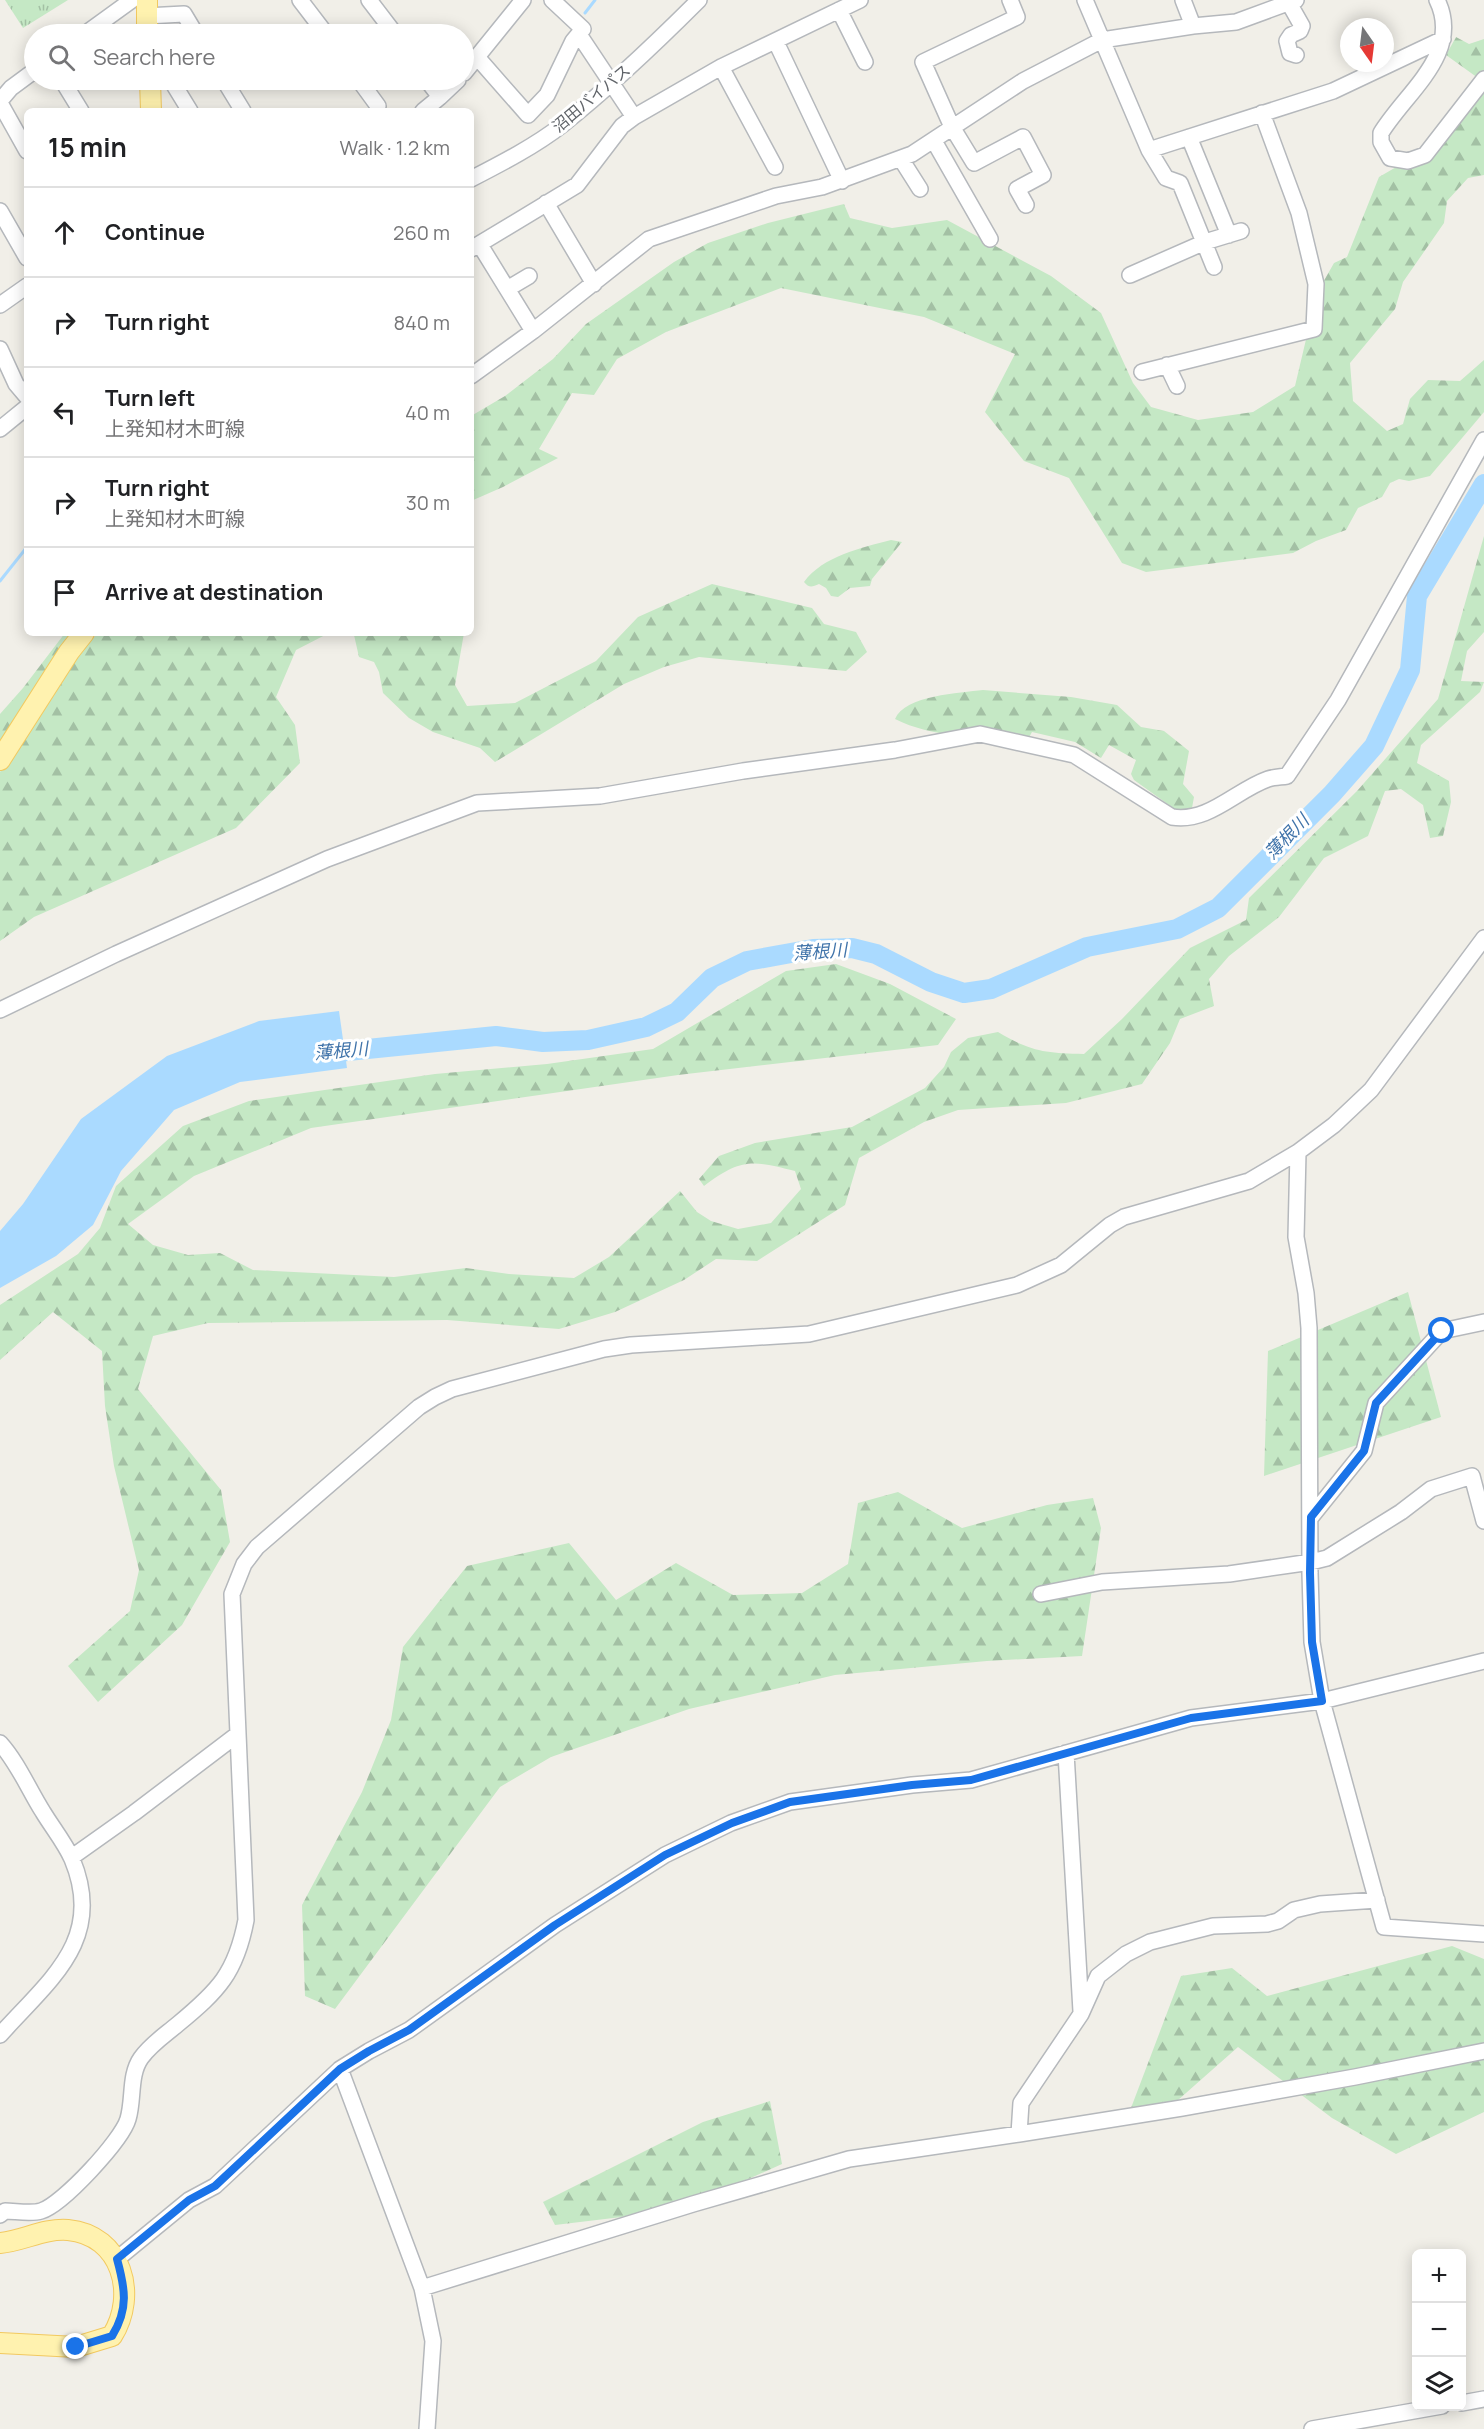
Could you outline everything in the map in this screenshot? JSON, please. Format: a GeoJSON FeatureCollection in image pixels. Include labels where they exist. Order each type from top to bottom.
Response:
{"type":"FeatureCollection","features":[{"type":"Feature","properties":{"kind":"main road"},"geometry":{"type":"LineString","coordinates":[[150,90],[151,108]]}},
{"type":"Feature","properties":{"kind":"main road"},"geometry":{"type":"LineString","coordinates":[[0,760],[82,636]]}},
{"type":"Feature","properties":{"kind":"main road"},"geometry":{"type":"LineString","coordinates":[[0,2244],[39,2233],[67,2230],[85,2234],[117,2259],[125,2288],[122,2316],[112,2336],[76,2347],[0,2343]]}},
{"type":"Feature","properties":{"kind":"street"},"geometry":{"type":"LineString","coordinates":[[99,24],[132,0]]}},
{"type":"Feature","properties":{"kind":"street"},"geometry":{"type":"LineString","coordinates":[[300,0],[318,24]]}},
{"type":"Feature","properties":{"kind":"street"},"geometry":{"type":"LineString","coordinates":[[369,0],[387,24]]}},
{"type":"Feature","properties":{"kind":"street"},"geometry":{"type":"LineString","coordinates":[[474,61],[523,0]]}},
{"type":"Feature","properties":{"kind":"street"},"geometry":{"type":"LineString","coordinates":[[477,57],[528,115],[547,95],[573,41],[584,29],[552,0]]}},
{"type":"Feature","properties":{"kind":"street"},"geometry":{"type":"LineString","coordinates":[[533,331],[507,289],[476,247],[577,185],[622,126],[633,117],[721,67],[860,0]]}},
{"type":"Feature","properties":{"kind":"street"},"geometry":{"type":"LineString","coordinates":[[1010,0],[1017,17],[923,62],[952,127],[974,163],[1023,137],[1043,175],[1017,189],[1026,205]]}},
{"type":"Feature","properties":{"kind":"street"},"geometry":{"type":"LineString","coordinates":[[1086,0],[1149,150],[1166,178],[1180,183],[1214,267]]}},
{"type":"Feature","properties":{"kind":"street"},"geometry":{"type":"LineString","coordinates":[[1183,0],[1193,26]]}},
{"type":"Feature","properties":{"kind":"street"},"geometry":{"type":"LineString","coordinates":[[1437,0],[1445,22],[1443,39],[1435,60],[1382,133],[1381,142],[1390,158],[1408,161],[1425,155],[1484,79]]}},
{"type":"Feature","properties":{"kind":"street"},"geometry":{"type":"LineString","coordinates":[[474,374],[533,331],[649,239],[776,196],[792,195],[842,181],[901,159],[934,141],[1023,81],[1102,40],[1236,22],[1293,1],[1302,26],[1300,31],[1291,35],[1287,41],[1290,53],[1296,55]]}},
{"type":"Feature","properties":{"kind":"street","name":"沼田バイパス"},"geometry":{"type":"LineString","coordinates":[[474,177],[506,161],[561,126],[610,84],[693,2]]}},
{"type":"Feature","properties":{"kind":"street"},"geometry":{"type":"LineString","coordinates":[[839,10],[866,62]]}},
{"type":"Feature","properties":{"kind":"street"},"geometry":{"type":"LineString","coordinates":[[147,17],[184,14],[190,24]]}},
{"type":"Feature","properties":{"kind":"street"},"geometry":{"type":"LineString","coordinates":[[580,36],[633,117]]}},
{"type":"Feature","properties":{"kind":"street"},"geometry":{"type":"LineString","coordinates":[[1149,150],[1333,91],[1443,39]]}},
{"type":"Feature","properties":{"kind":"street"},"geometry":{"type":"LineString","coordinates":[[776,42],[842,181]]}},
{"type":"Feature","properties":{"kind":"street"},"geometry":{"type":"LineString","coordinates":[[721,67],[775,167]]}},
{"type":"Feature","properties":{"kind":"street"},"geometry":{"type":"LineString","coordinates":[[24,78],[11,88],[0,102],[24,146]]}},
{"type":"Feature","properties":{"kind":"street"},"geometry":{"type":"LineString","coordinates":[[68,90],[79,108]]}},
{"type":"Feature","properties":{"kind":"street"},"geometry":{"type":"LineString","coordinates":[[177,90],[188,108]]}},
{"type":"Feature","properties":{"kind":"street"},"geometry":{"type":"LineString","coordinates":[[230,90],[241,108]]}},
{"type":"Feature","properties":{"kind":"street"},"geometry":{"type":"LineString","coordinates":[[366,90],[378,106]]}},
{"type":"Feature","properties":{"kind":"street"},"geometry":{"type":"LineString","coordinates":[[435,90],[440,97]]}},
{"type":"Feature","properties":{"kind":"street"},"geometry":{"type":"LineString","coordinates":[[427,108],[447,90]]}},
{"type":"Feature","properties":{"kind":"street"},"geometry":{"type":"LineString","coordinates":[[1142,372],[1314,329],[1316,284],[1299,213],[1262,113]]}},
{"type":"Feature","properties":{"kind":"street"},"geometry":{"type":"LineString","coordinates":[[1130,275],[1205,242],[1235,233],[1189,137]]}},
{"type":"Feature","properties":{"kind":"street"},"geometry":{"type":"LineString","coordinates":[[934,141],[990,239]]}},
{"type":"Feature","properties":{"kind":"street"},"geometry":{"type":"LineString","coordinates":[[901,159],[920,189]]}},
{"type":"Feature","properties":{"kind":"street"},"geometry":{"type":"LineString","coordinates":[[546,203],[594,284]]}},
{"type":"Feature","properties":{"kind":"street"},"geometry":{"type":"LineString","coordinates":[[0,211],[24,253]]}},
{"type":"Feature","properties":{"kind":"street"},"geometry":{"type":"LineString","coordinates":[[507,289],[529,276]]}},
{"type":"Feature","properties":{"kind":"street"},"geometry":{"type":"LineString","coordinates":[[0,305],[24,288]]}},
{"type":"Feature","properties":{"kind":"street"},"geometry":{"type":"LineString","coordinates":[[0,349],[16,384],[24,393]]}},
{"type":"Feature","properties":{"kind":"street"},"geometry":{"type":"LineString","coordinates":[[1167,365],[1177,386]]}},
{"type":"Feature","properties":{"kind":"street"},"geometry":{"type":"LineString","coordinates":[[0,429],[24,409]]}},
{"type":"Feature","properties":{"kind":"street"},"geometry":{"type":"LineString","coordinates":[[0,1010],[116,954],[327,859],[477,803],[600,796],[743,771],[895,750],[980,734],[1074,755],[1172,817],[1185,819],[1219,807],[1268,780],[1287,776],[1338,700],[1484,440]]}},
{"type":"Feature","properties":{"kind":"street"},"geometry":{"type":"LineString","coordinates":[[0,2215],[5,2211],[41,2211],[74,2187],[111,2147],[128,2121],[135,2065],[148,2049],[213,1995],[233,1965],[241,1948],[246,1920],[231,1594],[244,1564],[257,1547],[300,1509],[419,1407],[452,1389],[631,1344],[809,1334],[1017,1285],[1061,1265],[1110,1225],[1124,1217],[1236,1186],[1298,1152],[1335,1125],[1371,1090],[1484,938]]}},
{"type":"Feature","properties":{"kind":"street"},"geometry":{"type":"LineString","coordinates":[[1298,1152],[1296,1237],[1306,1293],[1309,1328],[1312,1642],[1322,1701],[1384,1927],[1484,1934]]}},
{"type":"Feature","properties":{"kind":"street"},"geometry":{"type":"LineString","coordinates":[[1311,1517],[1364,1451],[1376,1403],[1442,1331],[1484,1322]]}},
{"type":"Feature","properties":{"kind":"street"},"geometry":{"type":"LineString","coordinates":[[1041,1594],[1102,1582],[1229,1574],[1327,1558],[1401,1512],[1431,1489],[1478,1474],[1484,1521]]}},
{"type":"Feature","properties":{"kind":"street"},"geometry":{"type":"LineString","coordinates":[[117,2259],[189,2200],[215,2186],[340,2069],[409,2030],[555,1925],[655,1862],[732,1823],[790,1802],[912,1785],[971,1780],[1191,1718],[1322,1701],[1484,1661]]}},
{"type":"Feature","properties":{"kind":"street"},"geometry":{"type":"LineString","coordinates":[[72,1857],[238,1734]]}},
{"type":"Feature","properties":{"kind":"street"},"geometry":{"type":"LineString","coordinates":[[0,1743],[9,1753],[72,1857],[84,1903],[80,1929],[68,1958],[0,2035]]}},
{"type":"Feature","properties":{"kind":"street"},"geometry":{"type":"LineString","coordinates":[[1066,1753],[1081,2014]]}},
{"type":"Feature","properties":{"kind":"street"},"geometry":{"type":"LineString","coordinates":[[1018,2134],[1021,2103],[1081,2014],[1098,1976],[1126,1954],[1150,1942],[1213,1926],[1268,1924],[1278,1922],[1294,1910],[1320,1904],[1377,1900]]}},
{"type":"Feature","properties":{"kind":"street"},"geometry":{"type":"LineString","coordinates":[[422,2288],[693,2204],[849,2159],[1018,2134],[1355,2078],[1484,2051]]}},
{"type":"Feature","properties":{"kind":"street"},"geometry":{"type":"LineString","coordinates":[[340,2069],[422,2288],[433,2341],[427,2429]]}},
{"type":"Feature","properties":{"kind":"street"},"geometry":{"type":"LineString","coordinates":[[1466,2402],[1484,2399]]}},
{"type":"Feature","properties":{"kind":"street"},"geometry":{"type":"LineString","coordinates":[[1312,2429],[1414,2411]]}},
{"type":"Feature","properties":{"kind":"green space"},"geometry":{"type":"Polygon","coordinates":[[[5,0],[68,0],[29,24],[24,24],[23,28],[5,0]]]}},
{"type":"Feature","properties":{"kind":"green space"},"geometry":{"type":"Polygon","coordinates":[[[1456,37],[1469,44],[1484,39],[1484,71],[1478,78],[1446,55],[1456,37]]]}},
{"type":"Feature","properties":{"kind":"green space"},"geometry":{"type":"Polygon","coordinates":[[[1484,86],[1484,175],[1468,178],[1447,201],[1444,223],[1403,282],[1395,309],[1350,363],[1353,401],[1387,431],[1403,424],[1410,399],[1428,380],[1460,381],[1484,360],[1484,412],[1430,476],[1409,481],[1399,479],[1390,483],[1382,497],[1358,508],[1346,530],[1316,541],[1293,553],[1146,572],[1122,563],[1069,478],[1024,461],[985,412],[1015,354],[924,317],[781,288],[666,332],[617,359],[594,395],[572,393],[539,449],[558,458],[474,500],[474,414],[505,396],[553,359],[586,324],[674,262],[708,243],[768,223],[844,204],[850,218],[892,228],[947,220],[1051,276],[1101,313],[1133,383],[1151,407],[1198,420],[1253,412],[1295,386],[1317,293],[1334,263],[1347,257],[1379,177],[1398,166],[1407,166],[1484,86]]]}},
{"type":"Feature","properties":{"kind":"green space"},"geometry":{"type":"Polygon","coordinates":[[[1484,536],[1484,632],[1467,651],[1461,681],[1484,682],[1480,692],[1421,745],[1417,763],[1449,781],[1451,802],[1443,836],[1430,838],[1423,805],[1401,789],[1385,791],[1368,836],[1324,858],[1279,917],[1229,956],[1209,979],[1214,1006],[1180,1019],[1170,1043],[1142,1084],[1066,1103],[958,1110],[924,1122],[859,1158],[845,1205],[757,1261],[716,1259],[684,1280],[615,1312],[559,1329],[447,1320],[208,1323],[153,1336],[138,1389],[221,1490],[230,1542],[182,1625],[98,1702],[68,1666],[130,1611],[139,1570],[114,1466],[105,1406],[102,1351],[53,1312],[0,1360],[0,1305],[78,1254],[100,1228],[116,1186],[183,1126],[249,1101],[435,1074],[547,1064],[653,1049],[786,971],[836,964],[890,984],[956,1019],[938,1045],[678,1075],[311,1128],[194,1176],[128,1224],[153,1245],[188,1255],[220,1253],[253,1270],[394,1277],[466,1268],[509,1274],[574,1278],[609,1257],[680,1191],[697,1212],[711,1221],[738,1229],[771,1223],[801,1189],[795,1171],[768,1165],[747,1164],[728,1170],[704,1186],[699,1179],[719,1156],[755,1143],[852,1127],[925,1088],[944,1067],[951,1052],[968,1038],[998,1032],[1020,1044],[1039,1050],[1084,1054],[1122,1019],[1190,948],[1246,920],[1249,898],[1357,791],[1438,699],[1484,536]]]}},
{"type":"Feature","properties":{"kind":"green space"},"geometry":{"type":"Polygon","coordinates":[[[891,540],[902,542],[872,579],[870,586],[850,588],[838,597],[831,596],[826,588],[819,584],[811,586],[804,582],[812,573],[832,559],[891,540]]]}},
{"type":"Feature","properties":{"kind":"green space"},"geometry":{"type":"Polygon","coordinates":[[[712,584],[812,608],[824,624],[856,632],[867,652],[846,671],[699,657],[664,667],[624,684],[495,762],[480,748],[433,732],[409,718],[383,693],[379,672],[374,662],[359,657],[354,636],[463,636],[455,685],[467,706],[515,703],[596,661],[638,617],[712,584]]]}},
{"type":"Feature","properties":{"kind":"green space"},"geometry":{"type":"Polygon","coordinates":[[[63,636],[76,636],[0,749],[0,714],[63,636]]]}},
{"type":"Feature","properties":{"kind":"green space"},"geometry":{"type":"Polygon","coordinates":[[[95,636],[323,636],[296,650],[276,697],[295,725],[300,763],[236,828],[34,917],[0,941],[0,772],[79,653],[95,636]]]}},
{"type":"Feature","properties":{"kind":"green space"},"geometry":{"type":"Polygon","coordinates":[[[983,690],[1071,697],[1117,705],[1141,727],[1164,731],[1189,751],[1183,784],[1194,797],[1192,808],[1183,815],[1134,780],[1131,774],[1136,760],[1109,745],[1101,758],[1075,742],[1032,732],[1027,741],[960,736],[910,726],[895,719],[901,711],[921,700],[983,690]]]}},
{"type":"Feature","properties":{"kind":"green space"},"geometry":{"type":"Polygon","coordinates":[[[1408,1292],[1441,1417],[1264,1476],[1268,1351],[1408,1292]]]}},
{"type":"Feature","properties":{"kind":"green space"},"geometry":{"type":"Polygon","coordinates":[[[898,1492],[962,1528],[1047,1505],[1093,1498],[1101,1528],[1082,1656],[987,1661],[835,1675],[689,1709],[551,1757],[500,1787],[335,2009],[305,1996],[302,1905],[362,1792],[391,1720],[403,1647],[467,1566],[569,1543],[616,1600],[676,1563],[733,1595],[802,1593],[848,1564],[858,1503],[898,1492]]]}},
{"type":"Feature","properties":{"kind":"green space"},"geometry":{"type":"Polygon","coordinates":[[[1452,1946],[1484,1959],[1484,2112],[1396,2154],[1332,2118],[1238,2047],[1160,2116],[1131,2108],[1181,1976],[1232,1968],[1267,1996],[1452,1946]]]}},
{"type":"Feature","properties":{"kind":"green space"},"geometry":{"type":"Polygon","coordinates":[[[770,2101],[782,2164],[680,2210],[555,2225],[543,2202],[703,2122],[770,2101]]]}},
{"type":"Feature","properties":{"kind":"water"},"geometry":{"type":"Polygon","coordinates":[[[339,1011],[347,1068],[240,1082],[174,1110],[121,1171],[93,1225],[56,1256],[0,1288],[0,1231],[23,1204],[81,1119],[167,1056],[259,1021],[339,1011]]]}},
{"type":"Feature","properties":{"kind":"waterway"},"geometry":{"type":"LineString","coordinates":[[585,13],[595,0]]}},
{"type":"Feature","properties":{"kind":"waterway","name":"薄根川"},"geometry":{"type":"LineString","coordinates":[[318,1054],[496,1036],[543,1042],[588,1040],[646,1027],[677,1012],[712,978],[747,961],[813,949],[852,948],[876,954],[931,982],[964,993],[991,989],[1087,947],[1177,929],[1218,908],[1332,794],[1374,746],[1410,670],[1417,596],[1484,484]]}},
{"type":"Feature","properties":{"kind":"waterway"},"geometry":{"type":"LineString","coordinates":[[0,581],[24,551]]}},
{"type":"Feature","properties":{"kind":"route"},"geometry":{"type":"LineString","coordinates":[[76,2347],[99,2342],[112,2336],[118,2327],[124,2305],[125,2288],[117,2259],[189,2200],[215,2186],[340,2069],[409,2030],[555,1925],[665,1855],[732,1823],[790,1802],[912,1785],[952,1784],[1001,1773],[1120,1736],[1191,1718],[1322,1701],[1312,1642],[1311,1517],[1364,1451],[1376,1403],[1442,1331]]}}]}
